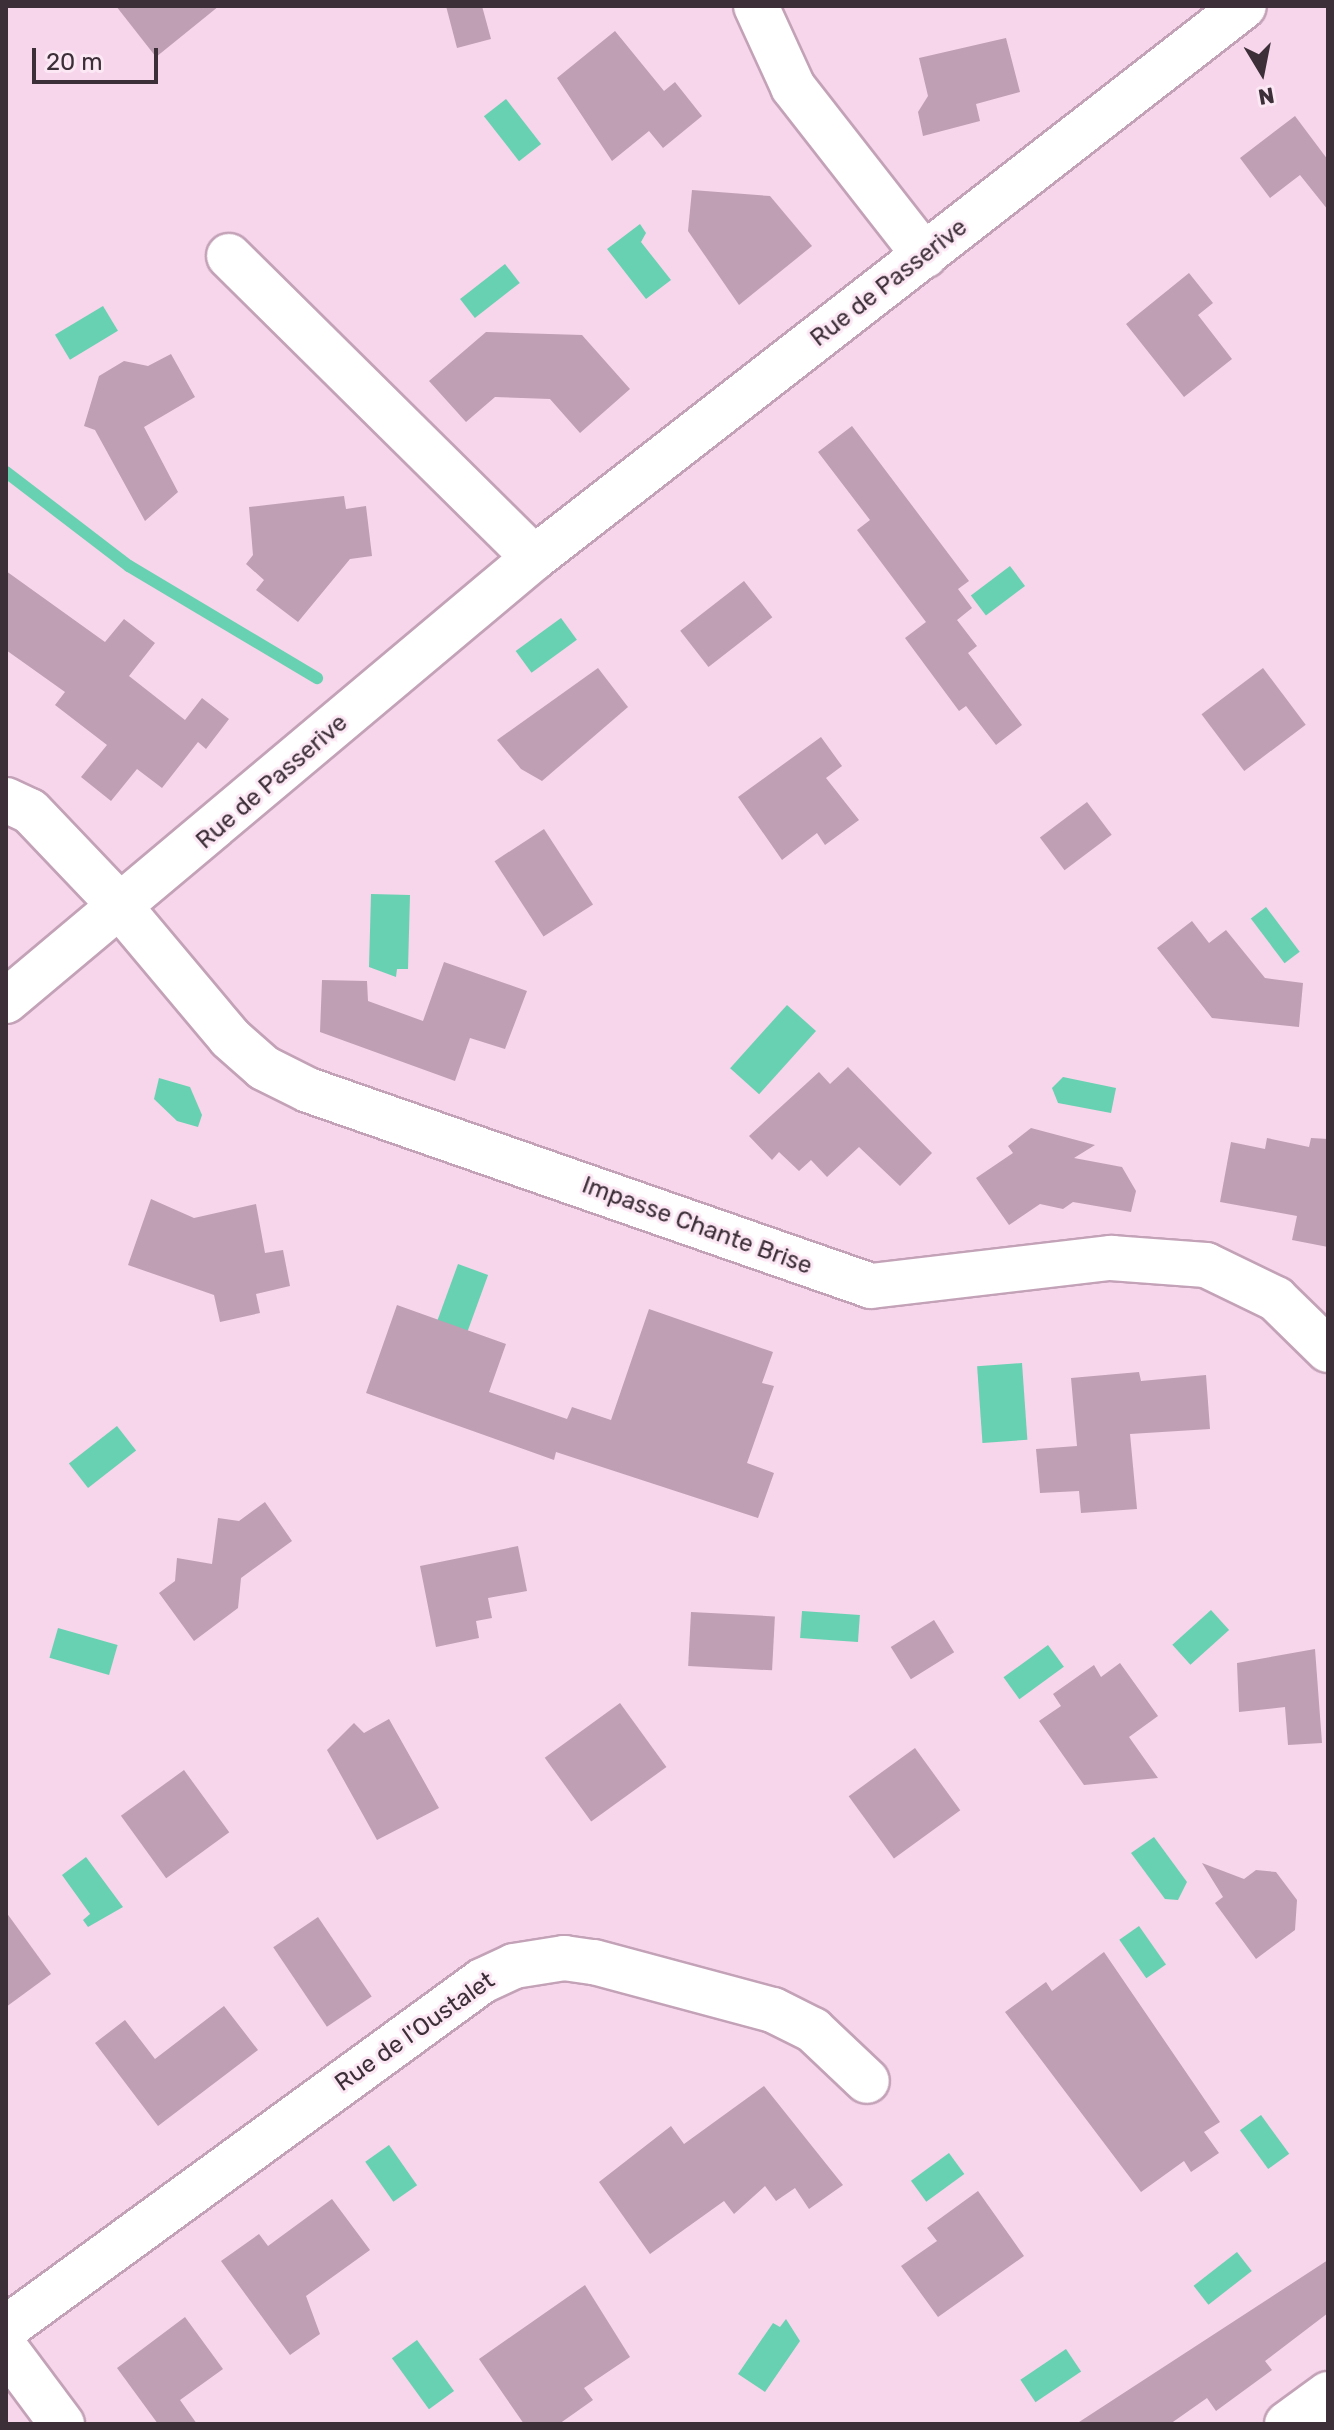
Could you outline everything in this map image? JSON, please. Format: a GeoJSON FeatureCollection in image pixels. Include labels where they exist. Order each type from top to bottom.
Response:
{"type":"FeatureCollection","features":[{"type":"Feature","properties":{"kind":"street"},"geometry":{"type":"LineString","coordinates":[[756,6],[793,87],[925,256]]}},
{"type":"Feature","properties":{"kind":"street","name":"Rue de Passerive"},"geometry":{"type":"LineString","coordinates":[[6,1001],[123,910],[534,558],[1244,6]]}},
{"type":"Feature","properties":{"kind":"street"},"geometry":{"type":"LineString","coordinates":[[229,256],[534,558]]}},
{"type":"Feature","properties":{"kind":"street","name":"Impasse Chante Brise"},"geometry":{"type":"LineString","coordinates":[[6,800],[30,811],[123,910],[230,1038],[264,1068],[308,1090],[871,1286],[1111,1258],[1206,1265],[1276,1299],[1328,1350]]}},
{"type":"Feature","properties":{"kind":"street","name":"Rue de l'Oustalet"},"geometry":{"type":"LineString","coordinates":[[6,2328],[469,1991],[514,1966],[564,1958],[594,1962],[773,2010],[813,2030],[867,2081]]}},
{"type":"Feature","properties":{"kind":"street"},"geometry":{"type":"LineString","coordinates":[[6,2349],[62,2424]]}},
{"type":"Feature","properties":{"kind":"street"},"geometry":{"type":"LineString","coordinates":[[1287,2424],[1328,2394]]}},
{"type":"Feature","properties":{"kind":"shaded area"},"geometry":{"type":"Polygon","coordinates":[[[506,99],[541,144],[519,161],[484,116],[506,99]]]}},
{"type":"Feature","properties":{"kind":"shaded area"},"geometry":{"type":"Polygon","coordinates":[[[640,224],[646,233],[641,242],[671,280],[646,299],[607,249],[640,224]]]}},
{"type":"Feature","properties":{"kind":"shaded area"},"geometry":{"type":"Polygon","coordinates":[[[505,264],[520,283],[475,318],[460,299],[505,264]]]}},
{"type":"Feature","properties":{"kind":"shaded area"},"geometry":{"type":"Polygon","coordinates":[[[103,306],[118,331],[70,360],[55,335],[103,306]]]}},
{"type":"Feature","properties":{"kind":"shaded area"},"geometry":{"type":"Polygon","coordinates":[[[1010,566],[1025,586],[986,615],[971,595],[1010,566]]]}},
{"type":"Feature","properties":{"kind":"shaded area"},"geometry":{"type":"Polygon","coordinates":[[[561,618],[577,640],[532,673],[516,651],[561,618]]]}},
{"type":"Feature","properties":{"kind":"shaded area"},"geometry":{"type":"Polygon","coordinates":[[[371,894],[410,895],[408,969],[397,969],[396,977],[369,967],[371,894]]]}},
{"type":"Feature","properties":{"kind":"shaded area"},"geometry":{"type":"Polygon","coordinates":[[[1266,907],[1300,952],[1285,963],[1251,918],[1266,907]]]}},
{"type":"Feature","properties":{"kind":"shaded area"},"geometry":{"type":"Polygon","coordinates":[[[787,1005],[816,1031],[759,1094],[730,1068],[787,1005]]]}},
{"type":"Feature","properties":{"kind":"shaded area"},"geometry":{"type":"Polygon","coordinates":[[[1063,1077],[1116,1088],[1111,1113],[1058,1103],[1052,1088],[1063,1077]]]}},
{"type":"Feature","properties":{"kind":"shaded area"},"geometry":{"type":"Polygon","coordinates":[[[159,1078],[190,1087],[202,1115],[198,1127],[177,1121],[154,1099],[159,1078]]]}},
{"type":"Feature","properties":{"kind":"shaded area"},"geometry":{"type":"Polygon","coordinates":[[[458,1264],[488,1275],[467,1333],[437,1322],[458,1264]]]}},
{"type":"Feature","properties":{"kind":"shaded area"},"geometry":{"type":"Polygon","coordinates":[[[1022,1363],[1027,1440],[982,1443],[977,1366],[1022,1363]]]}},
{"type":"Feature","properties":{"kind":"shaded area"},"geometry":{"type":"Polygon","coordinates":[[[117,1426],[136,1450],[88,1488],[69,1464],[117,1426]]]}},
{"type":"Feature","properties":{"kind":"shaded area"},"geometry":{"type":"Polygon","coordinates":[[[1211,1610],[1229,1630],[1190,1665],[1172,1645],[1211,1610]]]}},
{"type":"Feature","properties":{"kind":"shaded area"},"geometry":{"type":"Polygon","coordinates":[[[802,1611],[860,1615],[858,1642],[800,1638],[802,1611]]]}},
{"type":"Feature","properties":{"kind":"shaded area"},"geometry":{"type":"Polygon","coordinates":[[[58,1628],[118,1645],[109,1675],[49,1658],[58,1628]]]}},
{"type":"Feature","properties":{"kind":"shaded area"},"geometry":{"type":"Polygon","coordinates":[[[1048,1645],[1064,1667],[1019,1699],[1004,1677],[1048,1645]]]}},
{"type":"Feature","properties":{"kind":"shaded area"},"geometry":{"type":"Polygon","coordinates":[[[1154,1837],[1187,1882],[1178,1900],[1165,1899],[1131,1853],[1154,1837]]]}},
{"type":"Feature","properties":{"kind":"shaded area"},"geometry":{"type":"Polygon","coordinates":[[[86,1857],[123,1907],[88,1927],[83,1920],[90,1914],[62,1875],[86,1857]]]}},
{"type":"Feature","properties":{"kind":"shaded area"},"geometry":{"type":"Polygon","coordinates":[[[1139,1926],[1166,1965],[1146,1978],[1119,1940],[1139,1926]]]}},
{"type":"Feature","properties":{"kind":"shaded area"},"geometry":{"type":"Polygon","coordinates":[[[1261,2115],[1289,2154],[1268,2169],[1240,2130],[1261,2115]]]}},
{"type":"Feature","properties":{"kind":"shaded area"},"geometry":{"type":"Polygon","coordinates":[[[389,2145],[417,2185],[393,2202],[365,2162],[389,2145]]]}},
{"type":"Feature","properties":{"kind":"shaded area"},"geometry":{"type":"Polygon","coordinates":[[[949,2153],[964,2174],[926,2202],[911,2181],[949,2153]]]}},
{"type":"Feature","properties":{"kind":"shaded area"},"geometry":{"type":"Polygon","coordinates":[[[1237,2252],[1252,2271],[1208,2305],[1194,2286],[1237,2252]]]}},
{"type":"Feature","properties":{"kind":"shaded area"},"geometry":{"type":"Polygon","coordinates":[[[786,2319],[800,2341],[765,2392],[738,2374],[773,2323],[780,2327],[786,2319]]]}},
{"type":"Feature","properties":{"kind":"shaded area"},"geometry":{"type":"Polygon","coordinates":[[[417,2340],[454,2391],[429,2409],[392,2358],[417,2340]]]}},
{"type":"Feature","properties":{"kind":"shaded area"},"geometry":{"type":"Polygon","coordinates":[[[1066,2349],[1081,2371],[1036,2402],[1020,2380],[1066,2349]]]}},
{"type":"Feature","properties":{"kind":"building"},"geometry":{"type":"Polygon","coordinates":[[[116,6],[219,6],[156,57],[116,6]]]}},
{"type":"Feature","properties":{"kind":"building"},"geometry":{"type":"Polygon","coordinates":[[[446,6],[482,6],[491,39],[457,48],[446,6]]]}},
{"type":"Feature","properties":{"kind":"building"},"geometry":{"type":"Polygon","coordinates":[[[615,31],[664,91],[675,82],[702,116],[663,148],[649,131],[612,161],[557,78],[615,31]]]}},
{"type":"Feature","properties":{"kind":"building"},"geometry":{"type":"Polygon","coordinates":[[[1006,38],[1020,92],[976,104],[980,121],[923,136],[918,112],[928,96],[919,58],[1006,38]]]}},
{"type":"Feature","properties":{"kind":"building"},"geometry":{"type":"Polygon","coordinates":[[[1295,116],[1328,160],[1328,210],[1300,175],[1270,198],[1240,158],[1295,116]]]}},
{"type":"Feature","properties":{"kind":"building"},"geometry":{"type":"Polygon","coordinates":[[[692,190],[770,196],[812,246],[739,305],[688,231],[692,190]]]}},
{"type":"Feature","properties":{"kind":"building"},"geometry":{"type":"Polygon","coordinates":[[[1189,273],[1213,303],[1198,315],[1232,359],[1184,397],[1126,324],[1189,273]]]}},
{"type":"Feature","properties":{"kind":"building"},"geometry":{"type":"Polygon","coordinates":[[[486,332],[582,335],[630,389],[580,433],[550,399],[495,397],[466,422],[429,381],[486,332]]]}},
{"type":"Feature","properties":{"kind":"building"},"geometry":{"type":"Polygon","coordinates":[[[171,354],[195,397],[144,427],[178,492],[145,521],[95,430],[84,426],[99,376],[124,361],[148,366],[171,354]]]}},
{"type":"Feature","properties":{"kind":"building"},"geometry":{"type":"Polygon","coordinates":[[[852,426],[969,581],[958,589],[972,608],[957,620],[977,646],[968,653],[1022,725],[996,745],[966,706],[959,711],[905,638],[926,622],[857,530],[870,520],[818,452],[852,426]]]}},
{"type":"Feature","properties":{"kind":"building"},"geometry":{"type":"Polygon","coordinates":[[[344,496],[346,509],[366,506],[372,556],[350,559],[298,622],[256,590],[264,580],[246,564],[253,555],[249,507],[344,496]]]}},
{"type":"Feature","properties":{"kind":"building"},"geometry":{"type":"Polygon","coordinates":[[[6,571],[105,642],[124,619],[155,643],[129,676],[185,720],[202,698],[229,719],[206,749],[198,742],[162,788],[137,769],[111,801],[81,777],[107,745],[55,705],[65,692],[6,650],[6,571]]]}},
{"type":"Feature","properties":{"kind":"building"},"geometry":{"type":"Polygon","coordinates":[[[744,581],[772,617],[708,667],[680,631],[744,581]]]}},
{"type":"Feature","properties":{"kind":"building"},"geometry":{"type":"Polygon","coordinates":[[[598,668],[628,707],[542,781],[521,769],[497,740],[598,668]]]}},
{"type":"Feature","properties":{"kind":"building"},"geometry":{"type":"Polygon","coordinates":[[[1263,668],[1306,725],[1244,771],[1202,714],[1263,668]]]}},
{"type":"Feature","properties":{"kind":"building"},"geometry":{"type":"Polygon","coordinates":[[[821,737],[842,766],[826,778],[859,820],[825,845],[817,833],[782,860],[738,797],[821,737]]]}},
{"type":"Feature","properties":{"kind":"building"},"geometry":{"type":"Polygon","coordinates":[[[1087,802],[1112,835],[1065,870],[1040,838],[1087,802]]]}},
{"type":"Feature","properties":{"kind":"building"},"geometry":{"type":"Polygon","coordinates":[[[544,829],[593,904],[544,937],[495,861],[544,829]]]}},
{"type":"Feature","properties":{"kind":"building"},"geometry":{"type":"Polygon","coordinates":[[[1192,921],[1209,943],[1226,930],[1265,978],[1303,983],[1299,1027],[1212,1018],[1157,948],[1192,921]]]}},
{"type":"Feature","properties":{"kind":"building"},"geometry":{"type":"Polygon","coordinates":[[[444,962],[527,991],[505,1049],[470,1038],[455,1081],[320,1032],[322,980],[367,981],[368,1001],[423,1021],[444,962]]]}},
{"type":"Feature","properties":{"kind":"building"},"geometry":{"type":"Polygon","coordinates":[[[848,1067],[932,1153],[900,1186],[859,1147],[827,1177],[811,1160],[799,1171],[779,1152],[772,1160],[749,1136],[819,1072],[830,1084],[848,1067]]]}},
{"type":"Feature","properties":{"kind":"building"},"geometry":{"type":"Polygon","coordinates":[[[1031,1128],[1095,1145],[1074,1158],[1122,1167],[1136,1191],[1131,1212],[1073,1202],[1063,1209],[1040,1204],[1009,1225],[976,1178],[1013,1153],[1008,1146],[1031,1128]]]}},
{"type":"Feature","properties":{"kind":"building"},"geometry":{"type":"Polygon","coordinates":[[[1267,1138],[1309,1147],[1311,1138],[1328,1139],[1328,1247],[1292,1240],[1297,1216],[1220,1202],[1231,1142],[1265,1149],[1267,1138]]]}},
{"type":"Feature","properties":{"kind":"building"},"geometry":{"type":"Polygon","coordinates":[[[151,1199],[194,1218],[256,1204],[265,1253],[283,1250],[290,1286],[256,1294],[260,1313],[220,1322],[214,1295],[128,1265],[151,1199]]]}},
{"type":"Feature","properties":{"kind":"building"},"geometry":{"type":"Polygon","coordinates":[[[397,1305],[506,1344],[489,1392],[567,1419],[572,1407],[611,1420],[649,1309],[773,1352],[762,1383],[774,1386],[747,1463],[774,1473],[758,1518],[556,1452],[554,1460],[366,1393],[397,1305]]]}},
{"type":"Feature","properties":{"kind":"building"},"geometry":{"type":"Polygon","coordinates":[[[1139,1372],[1141,1381],[1206,1375],[1210,1429],[1130,1434],[1137,1509],[1081,1513],[1079,1491],[1040,1493],[1036,1449],[1077,1446],[1071,1378],[1139,1372]]]}},
{"type":"Feature","properties":{"kind":"building"},"geometry":{"type":"Polygon","coordinates":[[[265,1502],[292,1541],[241,1578],[238,1608],[194,1641],[159,1593],[175,1581],[177,1558],[212,1564],[218,1518],[239,1521],[265,1502]]]}},
{"type":"Feature","properties":{"kind":"building"},"geometry":{"type":"Polygon","coordinates":[[[518,1546],[527,1591],[488,1598],[492,1618],[476,1621],[479,1638],[436,1647],[420,1566],[518,1546]]]}},
{"type":"Feature","properties":{"kind":"building"},"geometry":{"type":"Polygon","coordinates":[[[691,1612],[775,1616],[772,1670],[688,1666],[691,1612]]]}},
{"type":"Feature","properties":{"kind":"building"},"geometry":{"type":"Polygon","coordinates":[[[934,1620],[954,1652],[911,1679],[891,1647],[934,1620]]]}},
{"type":"Feature","properties":{"kind":"building"},"geometry":{"type":"Polygon","coordinates":[[[1315,1649],[1322,1743],[1288,1745],[1285,1707],[1239,1712],[1237,1663],[1315,1649]]]}},
{"type":"Feature","properties":{"kind":"building"},"geometry":{"type":"Polygon","coordinates":[[[1120,1663],[1158,1716],[1129,1737],[1158,1778],[1084,1785],[1039,1721],[1061,1706],[1053,1694],[1094,1665],[1101,1677],[1120,1663]]]}},
{"type":"Feature","properties":{"kind":"building"},"geometry":{"type":"Polygon","coordinates":[[[620,1703],[666,1767],[591,1822],[545,1758],[620,1703]]]}},
{"type":"Feature","properties":{"kind":"building"},"geometry":{"type":"Polygon","coordinates":[[[389,1719],[439,1808],[377,1840],[327,1750],[354,1723],[364,1733],[389,1719]]]}},
{"type":"Feature","properties":{"kind":"building"},"geometry":{"type":"Polygon","coordinates":[[[915,1748],[960,1810],[894,1858],[849,1796],[915,1748]]]}},
{"type":"Feature","properties":{"kind":"building"},"geometry":{"type":"Polygon","coordinates":[[[184,1770],[229,1832],[166,1878],[121,1816],[184,1770]]]}},
{"type":"Feature","properties":{"kind":"building"},"geometry":{"type":"Polygon","coordinates":[[[1202,1863],[1244,1879],[1256,1870],[1276,1872],[1297,1900],[1295,1930],[1256,1959],[1215,1903],[1223,1897],[1202,1863]]]}},
{"type":"Feature","properties":{"kind":"building"},"geometry":{"type":"Polygon","coordinates":[[[6,1912],[51,1974],[6,2007],[6,1912]]]}},
{"type":"Feature","properties":{"kind":"building"},"geometry":{"type":"Polygon","coordinates":[[[318,1917],[372,1997],[327,2027],[273,1947],[318,1917]]]}},
{"type":"Feature","properties":{"kind":"building"},"geometry":{"type":"Polygon","coordinates":[[[1104,1952],[1220,2122],[1204,2132],[1219,2153],[1191,2172],[1184,2161],[1141,2192],[1005,2012],[1046,1982],[1052,1991],[1104,1952]]]}},
{"type":"Feature","properties":{"kind":"building"},"geometry":{"type":"Polygon","coordinates":[[[224,2006],[258,2050],[158,2126],[95,2043],[125,2020],[155,2059],[224,2006]]]}},
{"type":"Feature","properties":{"kind":"building"},"geometry":{"type":"Polygon","coordinates":[[[764,2086],[843,2185],[809,2209],[795,2188],[776,2201],[765,2186],[734,2214],[724,2201],[650,2254],[599,2182],[671,2126],[684,2144],[764,2086]]]}},
{"type":"Feature","properties":{"kind":"building"},"geometry":{"type":"Polygon","coordinates":[[[978,2191],[1024,2256],[938,2317],[901,2266],[937,2241],[927,2228],[978,2191]]]}},
{"type":"Feature","properties":{"kind":"building"},"geometry":{"type":"Polygon","coordinates":[[[332,2199],[370,2250],[306,2296],[320,2334],[290,2355],[221,2261],[259,2234],[268,2246],[332,2199]]]}},
{"type":"Feature","properties":{"kind":"building"},"geometry":{"type":"Polygon","coordinates":[[[1328,2260],[1328,2313],[1265,2361],[1272,2370],[1216,2411],[1207,2398],[1170,2424],[1076,2424],[1328,2260]]]}},
{"type":"Feature","properties":{"kind":"building"},"geometry":{"type":"Polygon","coordinates":[[[585,2285],[630,2357],[584,2388],[593,2400],[559,2424],[524,2424],[479,2359],[585,2285]]]}},
{"type":"Feature","properties":{"kind":"building"},"geometry":{"type":"Polygon","coordinates":[[[185,2317],[223,2369],[180,2400],[197,2424],[158,2424],[117,2368],[185,2317]]]}},
{"type":"Feature","properties":{"kind":"waterway"},"geometry":{"type":"LineString","coordinates":[[6,472],[129,566],[317,678]]}}]}
